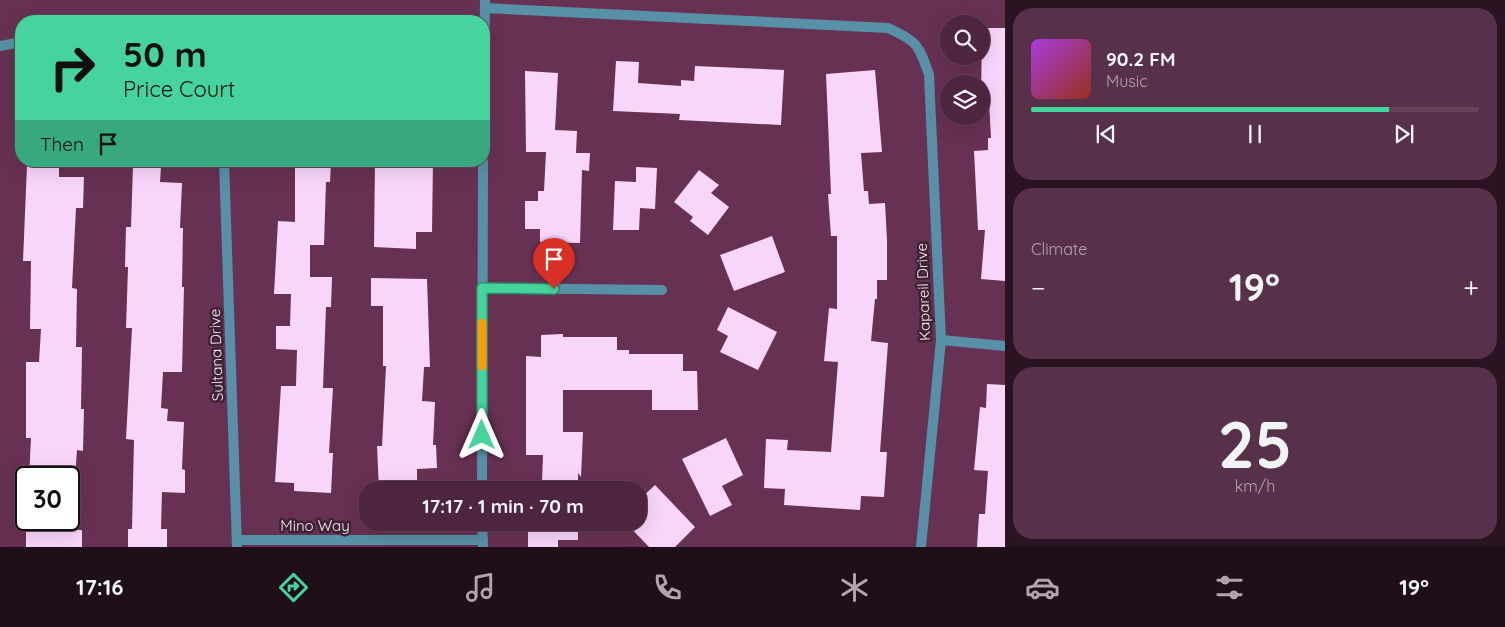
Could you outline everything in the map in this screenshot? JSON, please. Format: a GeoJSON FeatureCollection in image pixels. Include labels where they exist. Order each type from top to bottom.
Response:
{"type":"FeatureCollection","features":[{"type":"Feature","properties":{"kind":"street","name":"Kapareil Drive"},"geometry":{"type":"LineString","coordinates":[[485,4],[888,28],[912,39],[922,54],[929,75],[941,340],[921,547]]}},
{"type":"Feature","properties":{"kind":"street"},"geometry":{"type":"LineString","coordinates":[[0,46],[15,43]]}},
{"type":"Feature","properties":{"kind":"street","name":"Sultana Drive"},"geometry":{"type":"LineString","coordinates":[[224,167],[238,543]]}},
{"type":"Feature","properties":{"kind":"street"},"geometry":{"type":"LineString","coordinates":[[482,481],[483,167]]}},
{"type":"Feature","properties":{"kind":"street"},"geometry":{"type":"LineString","coordinates":[[482,288],[662,290]]}},
{"type":"Feature","properties":{"kind":"street"},"geometry":{"type":"LineString","coordinates":[[941,340],[1005,346]]}},
{"type":"Feature","properties":{"kind":"street"},"geometry":{"type":"LineString","coordinates":[[482,531],[482,544]]}},
{"type":"Feature","properties":{"kind":"street","name":"Mino Way"},"geometry":{"type":"LineString","coordinates":[[238,543],[482,544]]}},
{"type":"Feature","properties":{"kind":"building"},"geometry":{"type":"Polygon","coordinates":[[[990,28],[1005,28],[1005,281],[981,279],[985,230],[978,230],[974,151],[988,150],[988,138],[991,138],[990,75],[981,75],[981,65],[990,65],[990,28]]]}},
{"type":"Feature","properties":{"kind":"building"},"geometry":{"type":"Polygon","coordinates":[[[616,61],[639,62],[638,83],[681,86],[681,80],[694,81],[695,66],[784,70],[781,125],[679,120],[680,114],[613,111],[616,61]]]}},
{"type":"Feature","properties":{"kind":"building"},"geometry":{"type":"Polygon","coordinates":[[[875,70],[882,152],[861,153],[864,191],[868,191],[869,204],[885,203],[887,280],[877,280],[877,299],[875,299],[871,341],[888,343],[880,452],[887,452],[884,497],[861,496],[860,510],[784,505],[785,489],[764,488],[766,439],[788,440],[787,450],[831,452],[838,362],[824,361],[829,308],[837,309],[837,236],[831,236],[828,194],[831,194],[826,74],[875,70]]]}},
{"type":"Feature","properties":{"kind":"building"},"geometry":{"type":"Polygon","coordinates":[[[525,71],[558,73],[555,130],[577,131],[576,153],[590,153],[589,171],[582,170],[580,243],[540,242],[540,229],[525,229],[525,201],[538,201],[538,191],[544,191],[546,152],[526,152],[525,71]]]}},
{"type":"Feature","properties":{"kind":"building"},"geometry":{"type":"Polygon","coordinates":[[[27,167],[59,167],[59,177],[84,177],[83,208],[76,208],[72,288],[77,289],[76,347],[82,347],[81,409],[84,409],[83,451],[77,450],[76,466],[30,466],[31,438],[26,438],[26,362],[39,362],[41,329],[30,329],[31,261],[23,261],[27,167]]]}},
{"type":"Feature","properties":{"kind":"building"},"geometry":{"type":"Polygon","coordinates":[[[133,167],[161,167],[160,182],[182,183],[180,228],[183,228],[182,287],[184,287],[182,372],[163,372],[161,408],[168,409],[167,421],[184,422],[182,469],[185,470],[185,493],[162,492],[161,529],[167,529],[167,547],[128,547],[128,529],[132,529],[134,440],[126,439],[132,328],[126,328],[128,267],[125,267],[126,227],[131,227],[133,167]]]}},
{"type":"Feature","properties":{"kind":"building"},"geometry":{"type":"Polygon","coordinates":[[[295,167],[331,167],[330,182],[326,182],[324,245],[310,245],[310,277],[332,277],[331,307],[326,307],[323,388],[333,388],[329,453],[333,453],[331,493],[294,491],[294,483],[275,482],[281,386],[296,386],[297,350],[276,349],[276,326],[290,326],[291,294],[274,294],[278,221],[295,222],[295,167]]]}},
{"type":"Feature","properties":{"kind":"building"},"geometry":{"type":"Polygon","coordinates":[[[375,167],[433,167],[432,232],[416,232],[416,249],[374,247],[375,167]]]}},
{"type":"Feature","properties":{"kind":"building"},"geometry":{"type":"Polygon","coordinates":[[[636,167],[657,168],[655,209],[640,208],[639,230],[613,230],[615,181],[636,182],[636,167]]]}},
{"type":"Feature","properties":{"kind":"building"},"geometry":{"type":"Polygon","coordinates":[[[699,170],[719,185],[711,193],[729,207],[708,235],[690,221],[693,217],[674,202],[699,170]]]}},
{"type":"Feature","properties":{"kind":"building"},"geometry":{"type":"Polygon","coordinates":[[[772,236],[785,272],[734,291],[720,255],[772,236]]]}},
{"type":"Feature","properties":{"kind":"building"},"geometry":{"type":"Polygon","coordinates":[[[371,278],[427,279],[430,367],[424,367],[422,401],[435,402],[433,445],[436,445],[437,468],[417,469],[417,481],[379,481],[377,446],[382,446],[386,366],[383,366],[383,306],[371,306],[371,278]]]}},
{"type":"Feature","properties":{"kind":"building"},"geometry":{"type":"Polygon","coordinates":[[[728,307],[777,332],[758,370],[720,352],[728,336],[717,330],[728,307]]]}},
{"type":"Feature","properties":{"kind":"building"},"geometry":{"type":"Polygon","coordinates":[[[563,334],[563,337],[617,337],[617,350],[629,350],[629,354],[683,354],[683,371],[697,371],[698,410],[652,410],[652,390],[563,390],[563,432],[583,432],[581,477],[578,473],[578,481],[542,481],[543,455],[526,455],[526,356],[541,357],[541,335],[563,334]]]}},
{"type":"Feature","properties":{"kind":"building"},"geometry":{"type":"Polygon","coordinates":[[[987,384],[1005,385],[1005,547],[977,547],[979,514],[985,514],[988,471],[974,470],[980,407],[986,408],[987,384]]]}},
{"type":"Feature","properties":{"kind":"building"},"geometry":{"type":"Polygon","coordinates":[[[726,438],[743,475],[722,486],[732,505],[710,516],[682,459],[726,438]]]}},
{"type":"Feature","properties":{"kind":"building"},"geometry":{"type":"Polygon","coordinates":[[[655,485],[695,527],[675,547],[649,547],[634,531],[647,531],[647,493],[655,485]]]}},
{"type":"Feature","properties":{"kind":"building"},"geometry":{"type":"Polygon","coordinates":[[[82,530],[82,547],[26,547],[26,531],[82,530]]]}},
{"type":"Feature","properties":{"kind":"building"},"geometry":{"type":"Polygon","coordinates":[[[528,531],[578,531],[578,540],[558,540],[558,547],[528,547],[528,531]]]}},
{"type":"Feature","properties":{"kind":"slow traffic"},"geometry":{"type":"LineString","coordinates":[[482,323],[482,366]]}},
{"type":"Feature","properties":{"kind":"route"},"geometry":{"type":"LineString","coordinates":[[482,435],[482,288],[554,289]]}}]}
